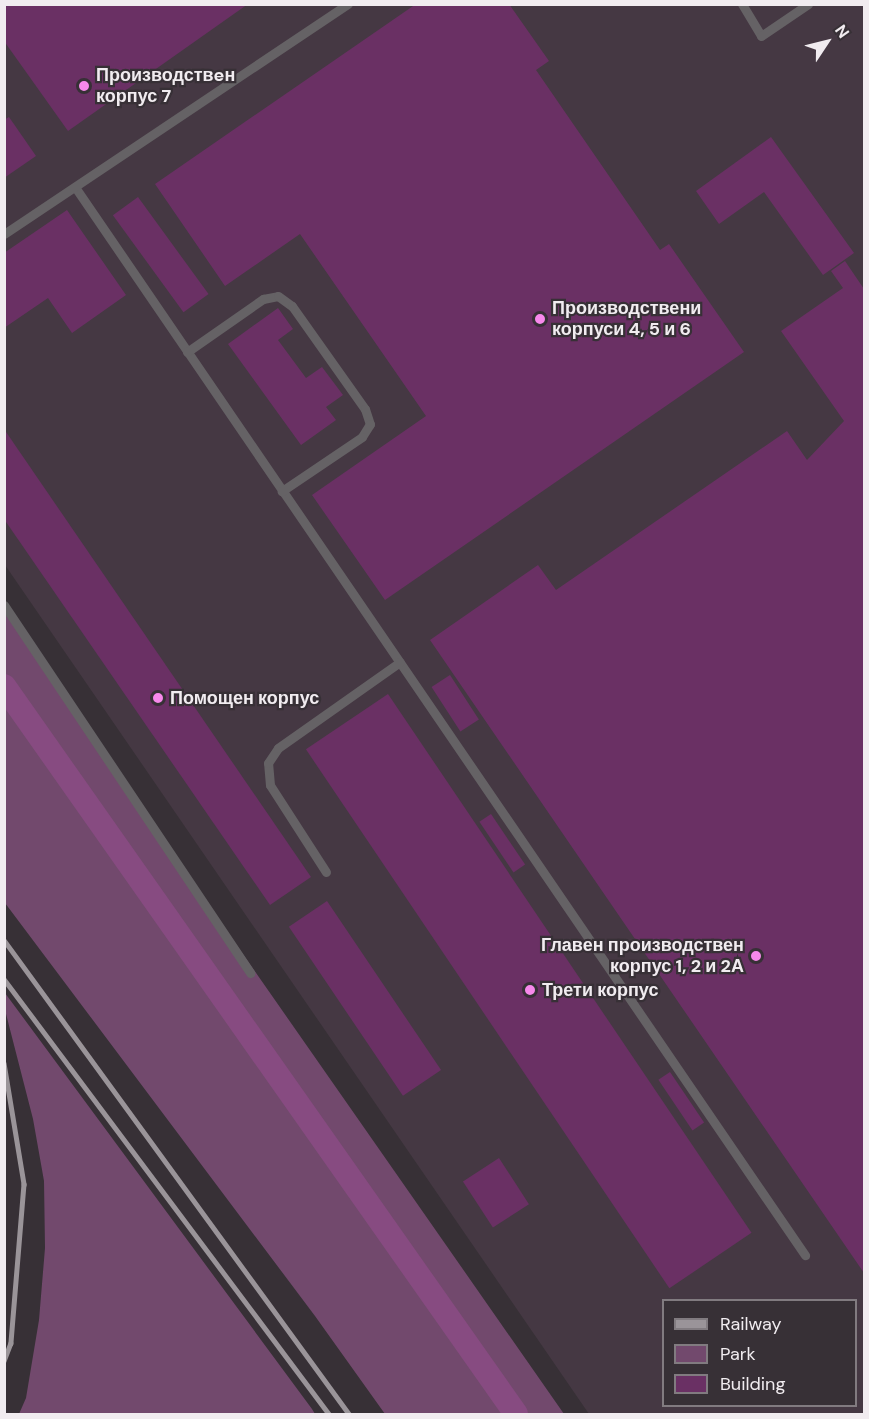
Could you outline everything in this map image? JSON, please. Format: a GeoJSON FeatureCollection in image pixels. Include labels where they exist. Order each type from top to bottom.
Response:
{"type":"FeatureCollection","features":[{"type":"Feature","properties":{"kind":"lane"},"geometry":{"type":"LineString","coordinates":[[4,234],[348,4]]}},
{"type":"Feature","properties":{"kind":"lane"},"geometry":{"type":"LineString","coordinates":[[742,4],[761,36],[808,4]]}},
{"type":"Feature","properties":{"kind":"lane"},"geometry":{"type":"LineString","coordinates":[[75,187],[805,1255]]}},
{"type":"Feature","properties":{"kind":"lane"},"geometry":{"type":"LineString","coordinates":[[187,352],[263,299],[279,296],[292,306],[365,410],[370,424],[362,437],[282,491]]}},
{"type":"Feature","properties":{"kind":"lane"},"geometry":{"type":"LineString","coordinates":[[4,605],[250,973]]}},
{"type":"Feature","properties":{"kind":"lane"},"geometry":{"type":"LineString","coordinates":[[326,872],[270,784],[268,763],[278,748],[400,662]]}},
{"type":"Feature","properties":{"kind":"shaded area"},"geometry":{"type":"Polygon","coordinates":[[[4,5],[864,5],[864,1414],[589,1414],[5,565],[4,5]]]}},
{"type":"Feature","properties":{"kind":"green space"},"geometry":{"type":"Polygon","coordinates":[[[4,612],[564,1414],[385,1414],[315,1316],[5,903],[4,612]]]}},
{"type":"Feature","properties":{"kind":"green space"},"geometry":{"type":"Polygon","coordinates":[[[5,993],[315,1414],[19,1414],[26,1398],[39,1320],[45,1248],[44,1181],[33,1119],[5,1010],[5,993]]]}},
{"type":"Feature","properties":{"kind":"building","name":"Производствeн корпус 7"},"geometry":{"type":"Polygon","coordinates":[[[4,4],[248,4],[68,131],[4,41],[4,4]]]}},
{"type":"Feature","properties":{"kind":"building","name":"Производствени корпуси 4, 5 и 6"},"geometry":{"type":"Polygon","coordinates":[[[416,4],[509,4],[549,61],[536,70],[660,250],[669,244],[744,352],[385,600],[312,495],[426,416],[300,234],[225,286],[155,184],[416,4]]]}},
{"type":"Feature","properties":{"kind":"building"},"geometry":{"type":"Polygon","coordinates":[[[9,117],[36,156],[4,178],[4,120],[9,117]]]}},
{"type":"Feature","properties":{"kind":"building"},"geometry":{"type":"Polygon","coordinates":[[[771,137],[854,253],[823,275],[764,192],[719,224],[696,191],[771,137]]]}},
{"type":"Feature","properties":{"kind":"building"},"geometry":{"type":"Polygon","coordinates":[[[138,197],[209,294],[183,312],[113,215],[138,197]]]}},
{"type":"Feature","properties":{"kind":"building"},"geometry":{"type":"Polygon","coordinates":[[[67,210],[126,295],[72,333],[48,298],[4,328],[4,253],[67,210]]]}},
{"type":"Feature","properties":{"kind":"building","name":"Главен производствен корпус 1, 2 и 2А"},"geometry":{"type":"Polygon","coordinates":[[[845,261],[864,289],[864,1273],[430,640],[538,565],[556,590],[787,431],[807,460],[844,421],[781,331],[843,288],[831,271],[845,261]]]}},
{"type":"Feature","properties":{"kind":"building"},"geometry":{"type":"Polygon","coordinates":[[[278,308],[293,329],[278,340],[306,378],[322,367],[343,395],[326,407],[336,420],[301,445],[228,344],[278,308]]]}},
{"type":"Feature","properties":{"kind":"building","name":"Помощен корпус"},"geometry":{"type":"Polygon","coordinates":[[[4,429],[311,877],[270,905],[4,519],[4,429]]]}},
{"type":"Feature","properties":{"kind":"building"},"geometry":{"type":"Polygon","coordinates":[[[450,675],[479,719],[460,731],[432,687],[450,675]]]}},
{"type":"Feature","properties":{"kind":"building","name":"Трети корпус"},"geometry":{"type":"Polygon","coordinates":[[[388,694],[751,1233],[669,1288],[306,749],[388,694]]]}},
{"type":"Feature","properties":{"kind":"building"},"geometry":{"type":"Polygon","coordinates":[[[491,814],[525,865],[514,872],[479,822],[491,814]]]}},
{"type":"Feature","properties":{"kind":"building"},"geometry":{"type":"Polygon","coordinates":[[[327,901],[441,1070],[403,1096],[289,927],[327,901]]]}},
{"type":"Feature","properties":{"kind":"building"},"geometry":{"type":"Polygon","coordinates":[[[670,1072],[704,1123],[693,1130],[658,1080],[670,1072]]]}},
{"type":"Feature","properties":{"kind":"building"},"geometry":{"type":"Polygon","coordinates":[[[499,1158],[529,1204],[493,1228],[463,1181],[499,1158]]]}},
{"type":"Feature","properties":{"kind":"waterway"},"geometry":{"type":"LineString","coordinates":[[4,686],[516,1414]]}},
{"type":"Feature","properties":{"kind":"railway"},"geometry":{"type":"LineString","coordinates":[[4,940],[349,1414]]}},
{"type":"Feature","properties":{"kind":"railway"},"geometry":{"type":"LineString","coordinates":[[4,979],[329,1414]]}},
{"type":"Feature","properties":{"kind":"railway"},"geometry":{"type":"LineString","coordinates":[[4,1063],[24,1184],[11,1343],[4,1361]]}},
{"type":"Feature","properties":{"kind":"place","name":"Производствeн корпус 7"},"geometry":{"type":"Point","coordinates":[84,86]}},
{"type":"Feature","properties":{"kind":"place","name":"Производствени корпуси 4, 5 и 6"},"geometry":{"type":"Point","coordinates":[540,319]}},
{"type":"Feature","properties":{"kind":"place","name":"Помощен корпус"},"geometry":{"type":"Point","coordinates":[158,698]}},
{"type":"Feature","properties":{"kind":"place","name":"Главен производствен корпус 1, 2 и 2А"},"geometry":{"type":"Point","coordinates":[756,956]}},
{"type":"Feature","properties":{"kind":"place","name":"Трети корпус"},"geometry":{"type":"Point","coordinates":[530,990]}}]}
